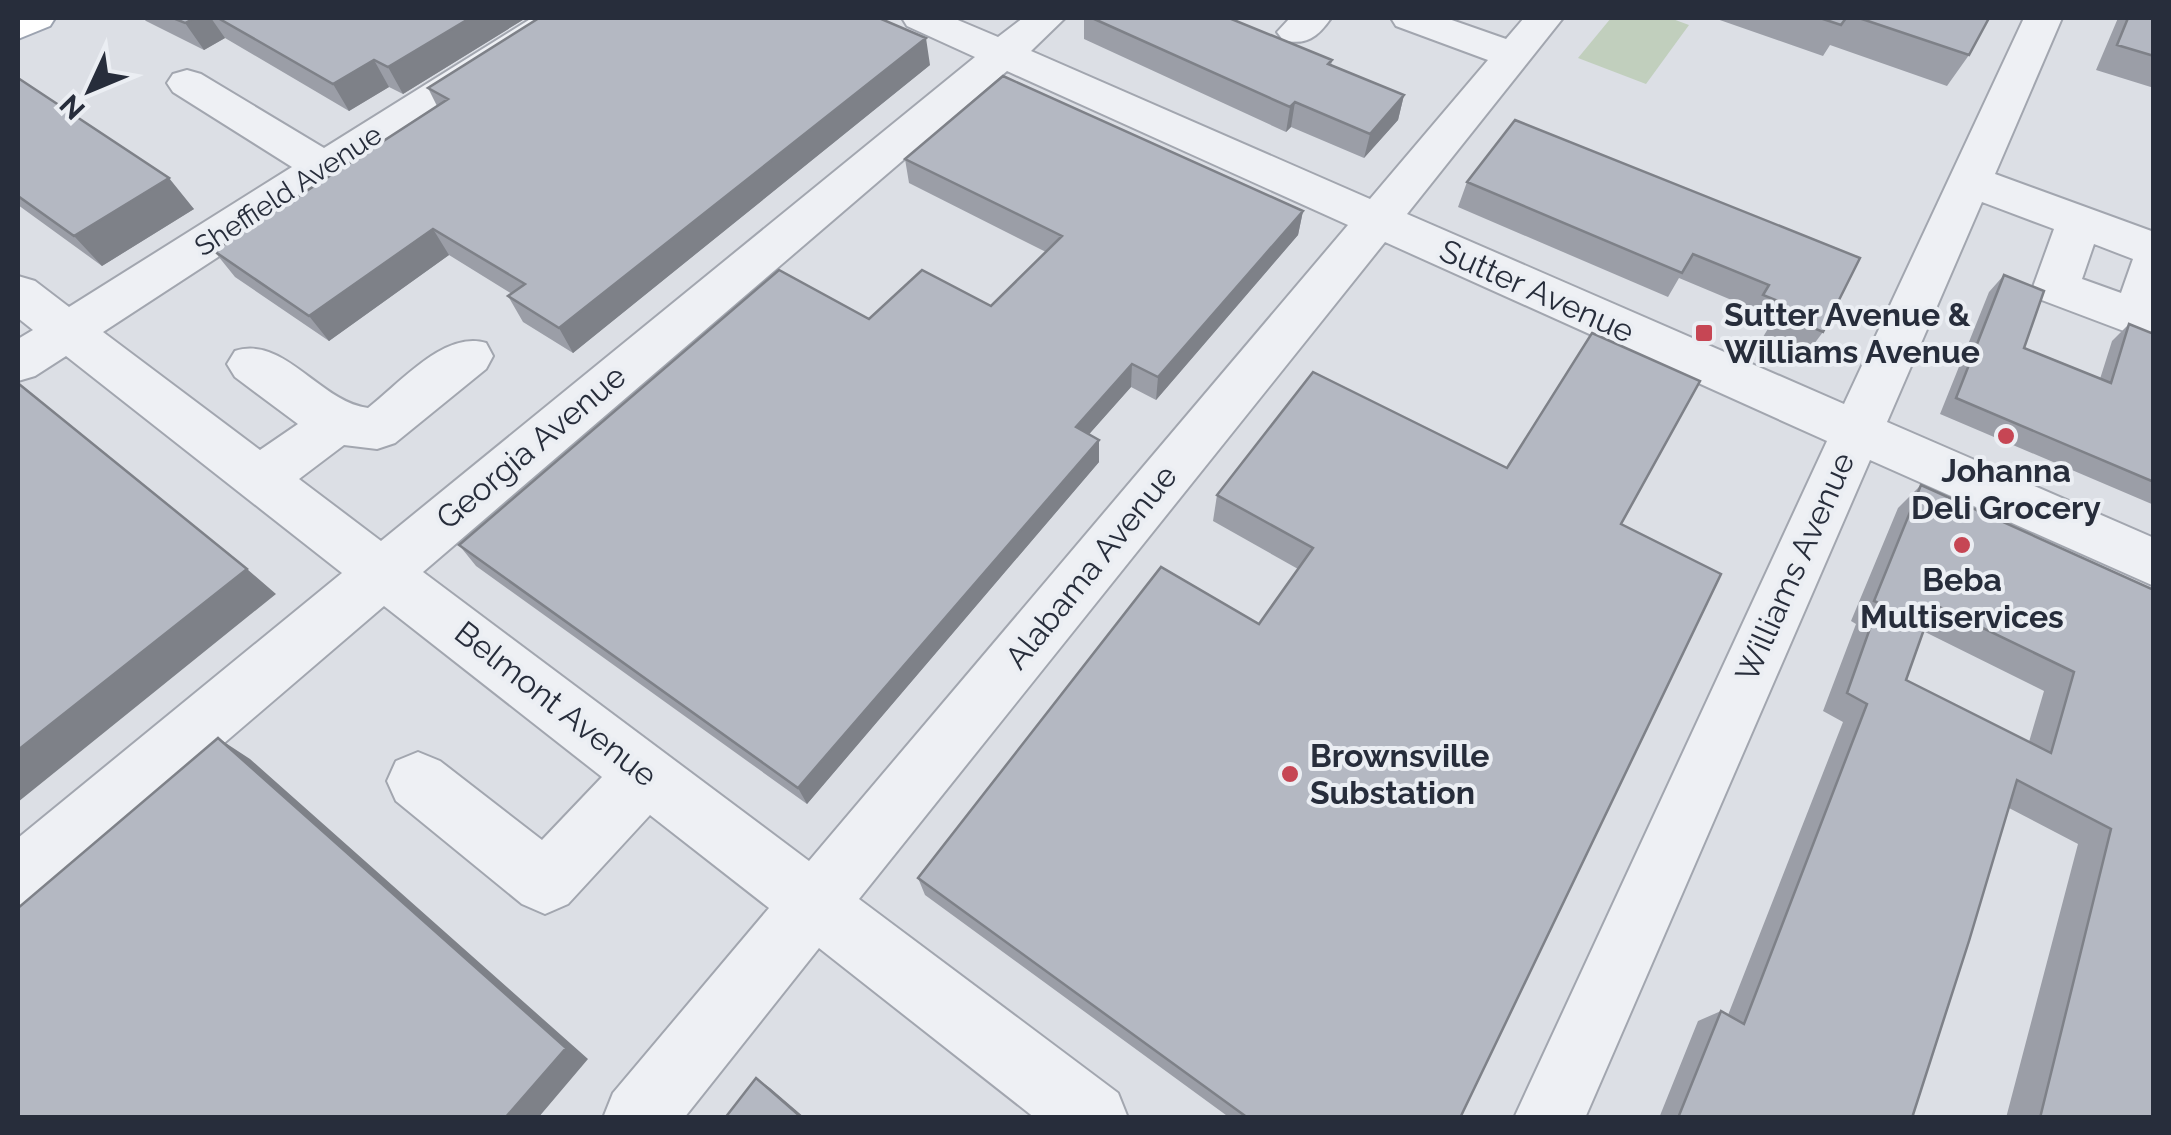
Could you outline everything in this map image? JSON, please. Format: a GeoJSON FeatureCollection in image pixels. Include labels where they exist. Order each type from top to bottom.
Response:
{"type":"FeatureCollection","features":[{"type":"Feature","properties":{"kind":"main road"},"geometry":{"type":"LineString","coordinates":[[18,27],[36,18]]}},
{"type":"Feature","properties":{"kind":"street","name":"Sheffield Avenue"},"geometry":{"type":"LineString","coordinates":[[18,363],[558,18]]}},
{"type":"Feature","properties":{"kind":"street","name":"Sutter Avenue"},"geometry":{"type":"LineString","coordinates":[[921,18],[2154,564]]}},
{"type":"Feature","properties":{"kind":"street","name":"Georgia Avenue"},"geometry":{"type":"LineString","coordinates":[[18,878],[1046,18]]}},
{"type":"Feature","properties":{"kind":"street"},"geometry":{"type":"LineString","coordinates":[[1410,18],[1513,55]]}},
{"type":"Feature","properties":{"kind":"street","name":"Alabama Avenue"},"geometry":{"type":"LineString","coordinates":[[638,1118],[1544,18]]}},
{"type":"Feature","properties":{"kind":"street","name":"Williams Avenue"},"geometry":{"type":"LineString","coordinates":[[1549,1118],[2043,18]]}},
{"type":"Feature","properties":{"kind":"street"},"geometry":{"type":"LineString","coordinates":[[187,83],[324,167]]}},
{"type":"Feature","properties":{"kind":"street"},"geometry":{"type":"LineString","coordinates":[[1969,181],[2154,249]]}},
{"type":"Feature","properties":{"kind":"street"},"geometry":{"type":"LineString","coordinates":[[2079,222],[2056,287],[2137,318],[2154,262]]}},
{"type":"Feature","properties":{"kind":"street","name":"Belmont Avenue"},"geometry":{"type":"LineString","coordinates":[[18,293],[1092,1118]]}},
{"type":"Feature","properties":{"kind":"street"},"geometry":{"type":"LineString","coordinates":[[252,364],[335,424],[377,428],[469,356]]}},
{"type":"Feature","properties":{"kind":"street"},"geometry":{"type":"LineString","coordinates":[[261,478],[335,424]]}},
{"type":"Feature","properties":{"kind":"street"},"geometry":{"type":"LineString","coordinates":[[418,781],[545,882],[647,774]]}},
{"type":"Feature","properties":{"kind":"green space"},"geometry":{"type":"Polygon","coordinates":[[[1611,18],[1670,18],[1689,25],[1646,84],[1578,58],[1611,18]]]}},
{"type":"Feature","properties":{"kind":"building"},"geometry":{"type":"Polygon","coordinates":[[[218,18],[470,18],[388,67],[374,60],[333,84],[218,18]]]}},
{"type":"Feature","properties":{"kind":"building"},"geometry":{"type":"Polygon","coordinates":[[[539,18],[879,18],[926,38],[559,328],[508,296],[525,284],[433,229],[309,316],[214,251],[448,99],[428,88],[539,18]]]}},
{"type":"Feature","properties":{"kind":"building"},"geometry":{"type":"Polygon","coordinates":[[[1092,18],[1229,18],[1332,60],[1328,64],[1404,95],[1370,134],[1295,102],[1290,107],[1092,18]]]}},
{"type":"Feature","properties":{"kind":"building"},"geometry":{"type":"Polygon","coordinates":[[[1820,18],[1846,18],[1841,25],[1820,18]]]}},
{"type":"Feature","properties":{"kind":"building"},"geometry":{"type":"Polygon","coordinates":[[[1859,18],[1989,18],[1969,55],[1859,18]]]}},
{"type":"Feature","properties":{"kind":"building"},"geometry":{"type":"Polygon","coordinates":[[[2128,18],[2154,18],[2154,56],[2117,45],[2128,18]]]}},
{"type":"Feature","properties":{"kind":"building"},"geometry":{"type":"Polygon","coordinates":[[[1003,76],[1303,211],[1158,377],[1132,364],[1076,427],[1099,440],[798,788],[459,545],[779,270],[869,319],[922,270],[991,306],[1062,236],[905,159],[1003,76]]]}},
{"type":"Feature","properties":{"kind":"building"},"geometry":{"type":"Polygon","coordinates":[[[18,78],[169,178],[74,236],[18,196],[18,78]]]}},
{"type":"Feature","properties":{"kind":"building"},"geometry":{"type":"Polygon","coordinates":[[[1515,120],[1860,258],[1823,332],[1780,314],[1785,304],[1763,295],[1769,285],[1693,254],[1682,273],[1467,182],[1515,120]]]}},
{"type":"Feature","properties":{"kind":"building"},"geometry":{"type":"Polygon","coordinates":[[[2004,275],[2044,291],[2024,348],[2111,383],[2129,324],[2154,334],[2154,482],[1956,398],[2004,275]]]}},
{"type":"Feature","properties":{"kind":"building","name":"Brownsville Substation"},"geometry":{"type":"Polygon","coordinates":[[[1592,333],[1700,381],[1621,524],[1721,574],[1460,1118],[1248,1118],[918,878],[1161,567],[1259,624],[1313,548],[1217,495],[1313,372],[1507,468],[1592,333]]]}},
{"type":"Feature","properties":{"kind":"building"},"geometry":{"type":"Polygon","coordinates":[[[18,385],[247,569],[18,750],[18,385]]]}},
{"type":"Feature","properties":{"kind":"building"},"geometry":{"type":"Polygon","coordinates":[[[1921,485],[2154,590],[2154,1118],[2040,1118],[2111,829],[2017,780],[1912,1118],[1678,1118],[1721,1011],[1744,1024],[1867,704],[1847,693],[1879,603],[1874,601],[1921,485]],[[1933,604],[1906,680],[2051,753],[2074,672],[1933,604]]]}},
{"type":"Feature","properties":{"kind":"building"},"geometry":{"type":"Polygon","coordinates":[[[218,738],[566,1048],[505,1118],[18,1118],[18,908],[218,738]]]}},
{"type":"Feature","properties":{"kind":"building"},"geometry":{"type":"Polygon","coordinates":[[[756,1078],[802,1118],[725,1118],[756,1078]]]}},
{"type":"Feature","properties":{"kind":"place","name":"Sutter Avenue & Williams Avenue"},"geometry":{"type":"Point","coordinates":[1704,333]}},
{"type":"Feature","properties":{"kind":"place","name":"Johanna Deli Grocery"},"geometry":{"type":"Point","coordinates":[2006,436]}},
{"type":"Feature","properties":{"kind":"place","name":"Beba Multiservices"},"geometry":{"type":"Point","coordinates":[1962,545]}},
{"type":"Feature","properties":{"kind":"place","name":"Brownsville Substation"},"geometry":{"type":"Point","coordinates":[1290,774]}}]}
